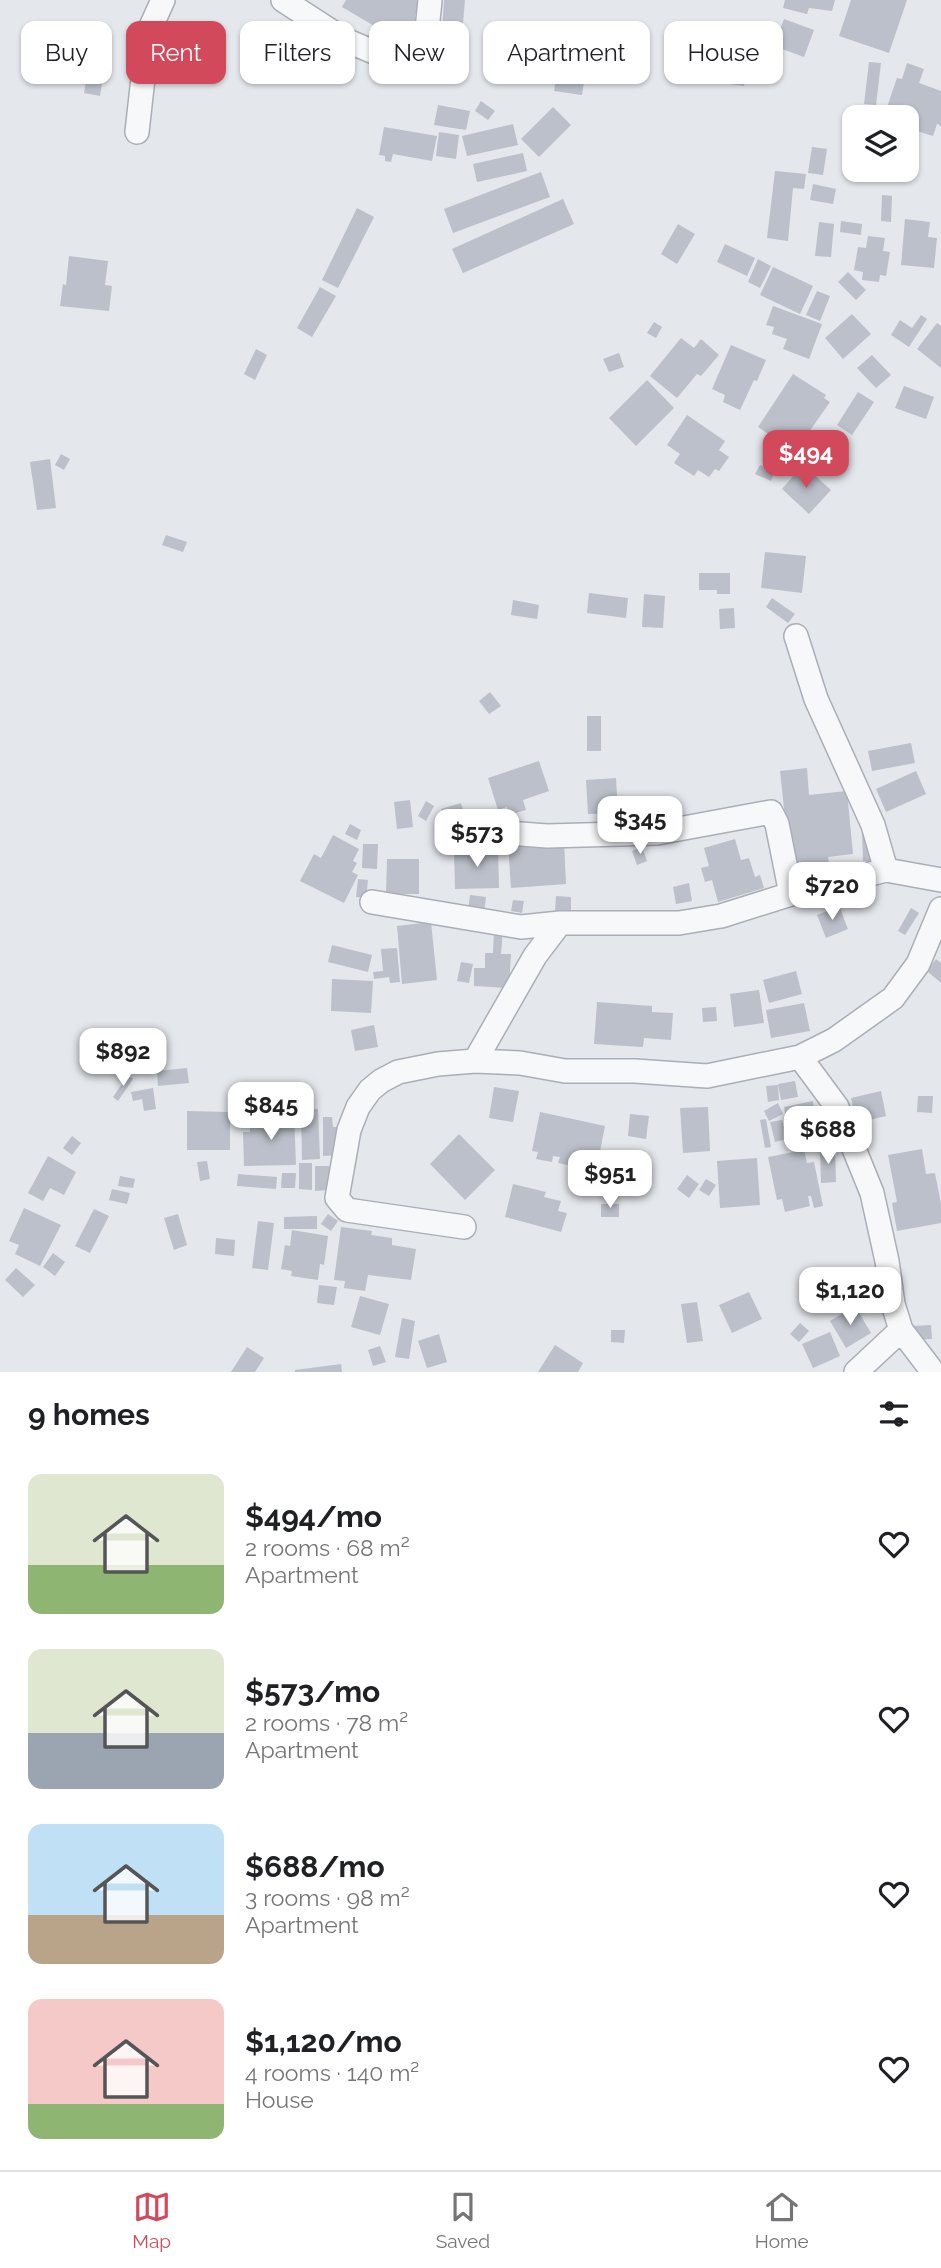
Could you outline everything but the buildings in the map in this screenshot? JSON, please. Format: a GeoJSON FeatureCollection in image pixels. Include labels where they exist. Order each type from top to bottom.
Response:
{"type":"FeatureCollection","features":[{"type":"Feature","properties":{"kind":"street"},"geometry":{"type":"LineString","coordinates":[[137,132],[148,33],[163,0]]}},
{"type":"Feature","properties":{"kind":"street"},"geometry":{"type":"LineString","coordinates":[[283,0],[343,38],[409,67],[420,61],[425,50],[429,0]]}},
{"type":"Feature","properties":{"kind":"street"},"geometry":{"type":"LineString","coordinates":[[796,636],[816,699],[873,825],[886,870]]}},
{"type":"Feature","properties":{"kind":"street"},"geometry":{"type":"LineString","coordinates":[[494,832],[547,836],[657,833],[771,812],[777,824],[791,894]]}},
{"type":"Feature","properties":{"kind":"street"},"geometry":{"type":"LineString","coordinates":[[372,902],[521,928],[560,923],[680,923],[720,916],[791,894],[886,870],[941,880]]}},
{"type":"Feature","properties":{"kind":"street"},"geometry":{"type":"LineString","coordinates":[[464,1227],[347,1210],[337,1198],[349,1130],[358,1107],[370,1090],[381,1081],[398,1072],[475,1061],[520,1063],[565,1071],[635,1071],[707,1076],[800,1057],[834,1040],[893,998],[918,964],[941,909]]}},
{"type":"Feature","properties":{"kind":"street"},"geometry":{"type":"LineString","coordinates":[[475,1061],[535,956],[560,923]]}},
{"type":"Feature","properties":{"kind":"street"},"geometry":{"type":"LineString","coordinates":[[800,1057],[837,1107],[872,1193],[893,1304],[901,1330],[933,1372]]}},
{"type":"Feature","properties":{"kind":"street"},"geometry":{"type":"LineString","coordinates":[[856,1372],[901,1330]]}}]}
